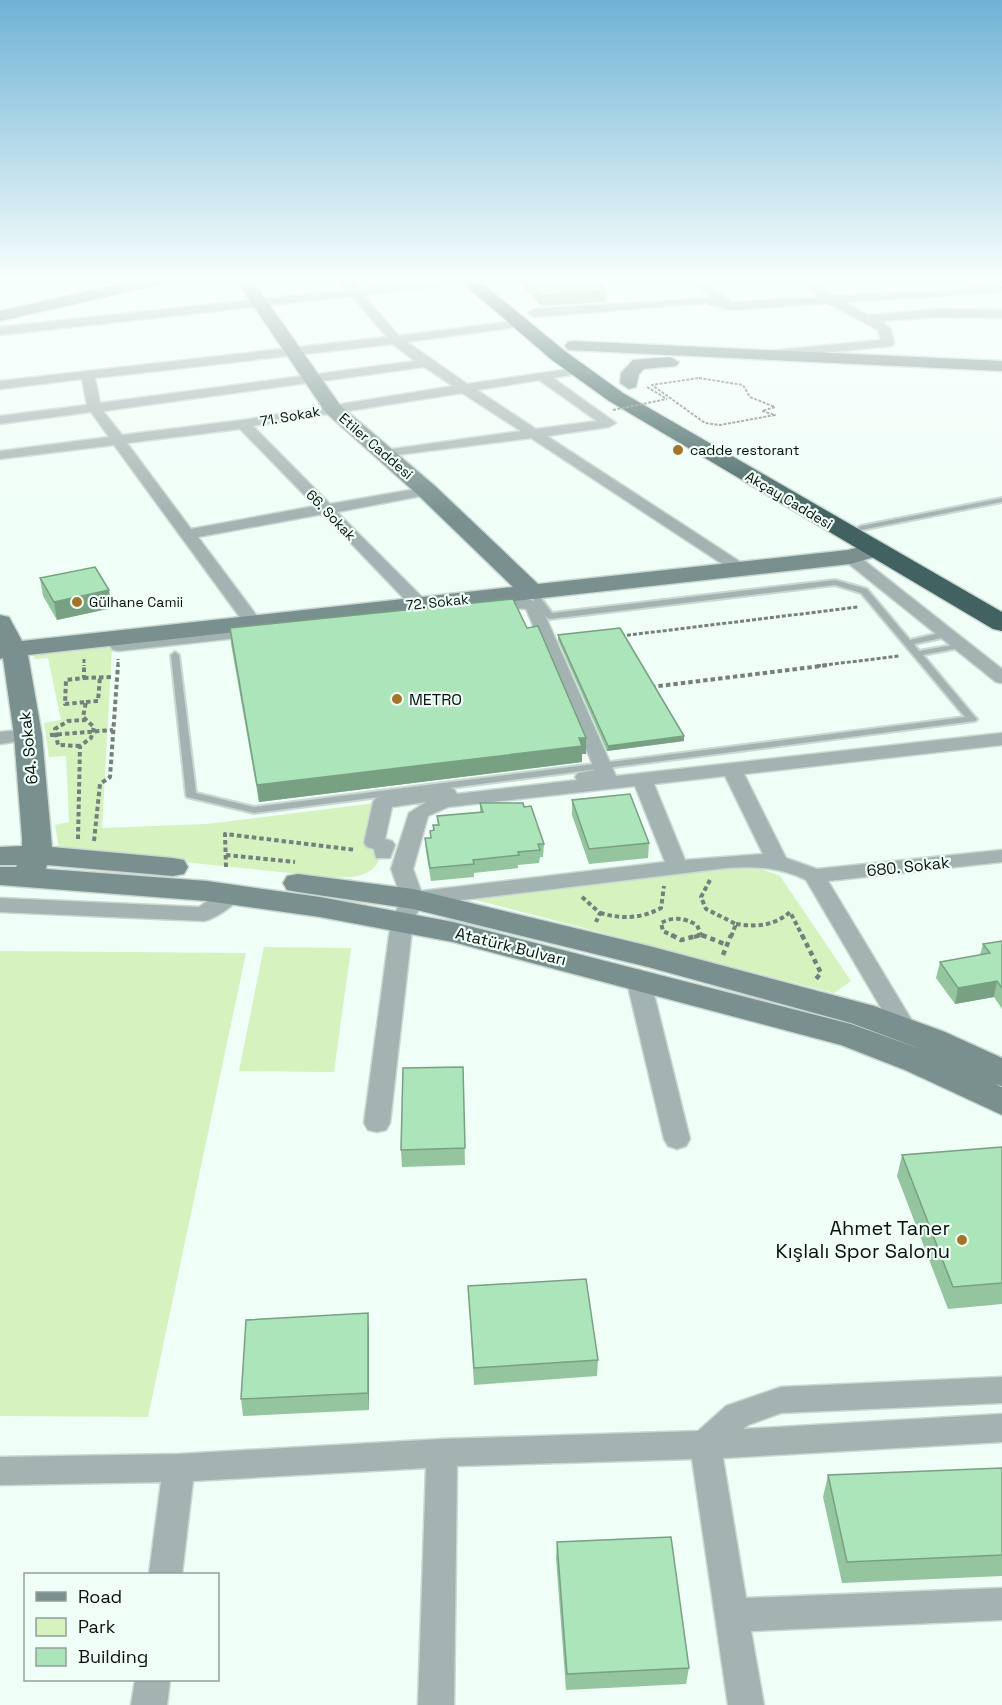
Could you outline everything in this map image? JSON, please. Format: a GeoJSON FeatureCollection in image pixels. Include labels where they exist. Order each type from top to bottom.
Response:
{"type":"FeatureCollection","features":[{"type":"Feature","properties":{"kind":"highway","name":"Akçay Caddesi"},"geometry":{"type":"LineString","coordinates":[[568,360],[578,370],[648,417],[1002,623]]}},
{"type":"Feature","properties":{"kind":"highway","name":"Akçay Caddesi"},"geometry":{"type":"LineString","coordinates":[[604,360],[634,373],[784,484],[861,528],[1002,600]]}},
{"type":"Feature","properties":{"kind":"street"},"geometry":{"type":"LineString","coordinates":[[0,385],[220,360]]}},
{"type":"Feature","properties":{"kind":"street","name":"Etiler Caddesi"},"geometry":{"type":"LineString","coordinates":[[300,360],[333,409],[428,491],[532,592]]}},
{"type":"Feature","properties":{"kind":"street"},"geometry":{"type":"LineString","coordinates":[[422,360],[739,568]]}},
{"type":"Feature","properties":{"kind":"street"},"geometry":{"type":"LineString","coordinates":[[622,360],[634,373],[726,360]]}},
{"type":"Feature","properties":{"kind":"street"},"geometry":{"type":"LineString","coordinates":[[841,360],[1002,366]]}},
{"type":"Feature","properties":{"kind":"street"},"geometry":{"type":"LineString","coordinates":[[0,420],[314,381],[426,363]]}},
{"type":"Feature","properties":{"kind":"street","name":"71. Sokak"},"geometry":{"type":"LineString","coordinates":[[0,455],[243,424],[578,370]]}},
{"type":"Feature","properties":{"kind":"street"},"geometry":{"type":"LineString","coordinates":[[88,375],[95,409],[254,624]]}},
{"type":"Feature","properties":{"kind":"street"},"geometry":{"type":"LineString","coordinates":[[385,454],[609,423],[542,376]]}},
{"type":"Feature","properties":{"kind":"street","name":"66. Sokak"},"geometry":{"type":"LineString","coordinates":[[243,424],[419,604]]}},
{"type":"Feature","properties":{"kind":"street"},"geometry":{"type":"LineString","coordinates":[[187,534],[428,491]]}},
{"type":"Feature","properties":{"kind":"street","name":"72. Sokak"},"geometry":{"type":"LineString","coordinates":[[7,650],[850,557],[874,550]]}},
{"type":"Feature","properties":{"kind":"street"},"geometry":{"type":"LineString","coordinates":[[850,557],[1002,678]]}},
{"type":"Feature","properties":{"kind":"street"},"geometry":{"type":"LineString","coordinates":[[119,646],[518,602],[533,606],[607,775],[383,802],[374,843],[385,845],[383,854]]}},
{"type":"Feature","properties":{"kind":"street","name":"64. Sokak"},"geometry":{"type":"LineString","coordinates":[[0,622],[7,650],[37,736],[21,869]]}},
{"type":"Feature","properties":{"kind":"street"},"geometry":{"type":"LineString","coordinates":[[0,738],[37,736]]}},
{"type":"Feature","properties":{"kind":"street"},"geometry":{"type":"LineString","coordinates":[[377,1123],[408,910],[402,869],[419,813],[444,801],[1002,739]]}},
{"type":"Feature","properties":{"kind":"street"},"geometry":{"type":"LineString","coordinates":[[732,769],[776,860]]}},
{"type":"Feature","properties":{"kind":"street"},"geometry":{"type":"LineString","coordinates":[[642,779],[675,876]]}},
{"type":"Feature","properties":{"kind":"street","name":"Atatürk Bulvarı"},"geometry":{"type":"LineString","coordinates":[[0,856],[21,869],[229,880],[408,910],[638,978],[851,1036],[917,1061],[1002,1102]]}},
{"type":"Feature","properties":{"kind":"street","name":"680. Sokak"},"geometry":{"type":"LineString","coordinates":[[814,876],[1002,856]]}},
{"type":"Feature","properties":{"kind":"street","name":"Atatürk Bulvarı"},"geometry":{"type":"LineString","coordinates":[[21,869],[85,859],[229,873],[649,957],[862,1014],[905,1029],[1002,1073]]}},
{"type":"Feature","properties":{"kind":"street"},"geometry":{"type":"LineString","coordinates":[[408,910],[675,876],[754,859],[776,860],[814,876],[905,1029]]}},
{"type":"Feature","properties":{"kind":"street"},"geometry":{"type":"LineString","coordinates":[[0,905],[204,914],[229,880]]}},
{"type":"Feature","properties":{"kind":"street"},"geometry":{"type":"LineString","coordinates":[[638,978],[677,1139]]}},
{"type":"Feature","properties":{"kind":"street"},"geometry":{"type":"LineString","coordinates":[[705,1445],[737,1415],[781,1400],[1002,1390]]}},
{"type":"Feature","properties":{"kind":"street"},"geometry":{"type":"LineString","coordinates":[[0,1471],[179,1468],[441,1453],[705,1445],[1002,1428]]}},
{"type":"Feature","properties":{"kind":"street"},"geometry":{"type":"LineString","coordinates":[[705,1445],[746,1705]]}},
{"type":"Feature","properties":{"kind":"street"},"geometry":{"type":"LineString","coordinates":[[436,1705],[441,1453]]}},
{"type":"Feature","properties":{"kind":"street"},"geometry":{"type":"LineString","coordinates":[[166,1573],[179,1468]]}},
{"type":"Feature","properties":{"kind":"street"},"geometry":{"type":"LineString","coordinates":[[730,1615],[1002,1604]]}},
{"type":"Feature","properties":{"kind":"street"},"geometry":{"type":"LineString","coordinates":[[149,1705],[153,1681]]}},
{"type":"Feature","properties":{"kind":"lane"},"geometry":{"type":"LineString","coordinates":[[861,528],[1002,500]]}},
{"type":"Feature","properties":{"kind":"lane"},"geometry":{"type":"LineString","coordinates":[[175,655],[191,795],[254,810],[972,719],[864,591],[835,582],[550,616],[532,592]]}},
{"type":"Feature","properties":{"kind":"lane"},"geometry":{"type":"LineString","coordinates":[[908,643],[954,640]]}},
{"type":"Feature","properties":{"kind":"lane"},"geometry":{"type":"LineString","coordinates":[[918,654],[954,640]]}},
{"type":"Feature","properties":{"kind":"path"},"geometry":{"type":"LineString","coordinates":[[699,378],[743,385],[750,397],[775,407],[762,411],[775,415],[720,424],[705,423],[651,385],[699,378]]}},
{"type":"Feature","properties":{"kind":"path"},"geometry":{"type":"LineString","coordinates":[[613,410],[666,399],[652,391]]}},
{"type":"Feature","properties":{"kind":"path"},"geometry":{"type":"LineString","coordinates":[[614,636],[876,605]]}},
{"type":"Feature","properties":{"kind":"path"},"geometry":{"type":"LineString","coordinates":[[84,678],[84,650],[119,646],[110,777],[100,784],[85,859]]}},
{"type":"Feature","properties":{"kind":"path"},"geometry":{"type":"LineString","coordinates":[[645,688],[918,654]]}},
{"type":"Feature","properties":{"kind":"path"},"geometry":{"type":"LineString","coordinates":[[100,677],[98,701],[64,704],[66,680],[111,676]]}},
{"type":"Feature","properties":{"kind":"path"},"geometry":{"type":"LineString","coordinates":[[37,736],[58,745],[80,746],[92,738],[94,727],[83,717],[86,702]]}},
{"type":"Feature","properties":{"kind":"path"},"geometry":{"type":"LineString","coordinates":[[37,736],[68,721],[86,720]]}},
{"type":"Feature","properties":{"kind":"path"},"geometry":{"type":"LineString","coordinates":[[37,736],[113,730]]}},
{"type":"Feature","properties":{"kind":"path"},"geometry":{"type":"LineString","coordinates":[[80,746],[85,859]]}},
{"type":"Feature","properties":{"kind":"path"},"geometry":{"type":"LineString","coordinates":[[229,880],[225,834],[383,854]]}},
{"type":"Feature","properties":{"kind":"path"},"geometry":{"type":"LineString","coordinates":[[577,893],[600,913],[622,919],[649,916],[661,908],[665,894],[662,886],[675,876]]}},
{"type":"Feature","properties":{"kind":"path"},"geometry":{"type":"LineString","coordinates":[[704,881],[711,880],[701,897],[706,909],[736,924],[770,925],[782,920],[790,912],[821,973],[808,986]]}},
{"type":"Feature","properties":{"kind":"path"},"geometry":{"type":"LineString","coordinates":[[593,929],[600,913]]}},
{"type":"Feature","properties":{"kind":"path"},"geometry":{"type":"LineString","coordinates":[[701,935],[697,925],[685,918],[670,917],[660,923],[663,931],[681,940],[701,935],[727,945]]}},
{"type":"Feature","properties":{"kind":"path"},"geometry":{"type":"LineString","coordinates":[[719,963],[736,924]]}},
{"type":"Feature","properties":{"kind":"green space"},"geometry":{"type":"Polygon","coordinates":[[[112,647],[102,828],[207,824],[383,802],[382,849],[379,860],[373,868],[363,874],[349,877],[328,877],[59,849],[55,825],[69,822],[66,756],[49,757],[44,723],[61,720],[48,658],[34,659],[35,655],[112,647]]]}},
{"type":"Feature","properties":{"kind":"green space"},"geometry":{"type":"Polygon","coordinates":[[[752,866],[780,876],[851,981],[834,993],[472,899],[752,866]]]}},
{"type":"Feature","properties":{"kind":"green space"},"geometry":{"type":"Polygon","coordinates":[[[264,947],[351,948],[334,1072],[239,1071],[264,947]]]}},
{"type":"Feature","properties":{"kind":"green space"},"geometry":{"type":"Polygon","coordinates":[[[0,951],[246,953],[148,1417],[0,1416],[0,951]]]}},
{"type":"Feature","properties":{"kind":"building"},"geometry":{"type":"Polygon","coordinates":[[[95,567],[109,590],[54,602],[40,578],[95,567]]]}},
{"type":"Feature","properties":{"kind":"building","name":"METRO"},"geometry":{"type":"Polygon","coordinates":[[[513,599],[527,628],[538,626],[586,738],[579,738],[582,746],[257,785],[230,628],[513,599]]]}},
{"type":"Feature","properties":{"kind":"building"},"geometry":{"type":"Polygon","coordinates":[[[620,628],[684,736],[608,746],[558,635],[620,628]]]}},
{"type":"Feature","properties":{"kind":"building"},"geometry":{"type":"Polygon","coordinates":[[[630,794],[649,843],[589,849],[572,800],[630,794]]]}},
{"type":"Feature","properties":{"kind":"building"},"geometry":{"type":"Polygon","coordinates":[[[480,803],[523,803],[524,807],[531,806],[544,844],[538,844],[540,850],[518,852],[519,855],[473,860],[474,864],[430,868],[425,838],[431,838],[430,831],[434,830],[433,825],[439,825],[437,816],[483,812],[480,803]]]}},
{"type":"Feature","properties":{"kind":"building"},"geometry":{"type":"Polygon","coordinates":[[[1002,941],[1002,988],[997,981],[958,988],[940,962],[990,953],[983,944],[1002,941]]]}},
{"type":"Feature","properties":{"kind":"building"},"geometry":{"type":"Polygon","coordinates":[[[463,1067],[465,1148],[401,1150],[403,1068],[463,1067]]]}},
{"type":"Feature","properties":{"kind":"building","name":"Ahmet Taner Kışlalı Spor Salonu"},"geometry":{"type":"Polygon","coordinates":[[[1002,1147],[1002,1283],[953,1287],[902,1155],[1002,1147]]]}},
{"type":"Feature","properties":{"kind":"building"},"geometry":{"type":"Polygon","coordinates":[[[586,1279],[598,1360],[474,1368],[468,1286],[586,1279]]]}},
{"type":"Feature","properties":{"kind":"building"},"geometry":{"type":"Polygon","coordinates":[[[368,1313],[368,1393],[241,1399],[246,1320],[368,1313]]]}},
{"type":"Feature","properties":{"kind":"building"},"geometry":{"type":"Polygon","coordinates":[[[1002,1468],[1002,1555],[847,1562],[828,1475],[1002,1468]]]}},
{"type":"Feature","properties":{"kind":"building"},"geometry":{"type":"Polygon","coordinates":[[[671,1537],[689,1668],[567,1674],[557,1542],[671,1537]]]}},
{"type":"Feature","properties":{"kind":"place","name":"cadde restorant"},"geometry":{"type":"Point","coordinates":[678,450]}},
{"type":"Feature","properties":{"kind":"place","name":"Gülhane Camii"},"geometry":{"type":"Point","coordinates":[77,602]}},
{"type":"Feature","properties":{"kind":"place","name":"METRO"},"geometry":{"type":"Point","coordinates":[397,699]}},
{"type":"Feature","properties":{"kind":"place","name":"Ahmet Taner Kışlalı Spor Salonu"},"geometry":{"type":"Point","coordinates":[962,1240]}}]}
